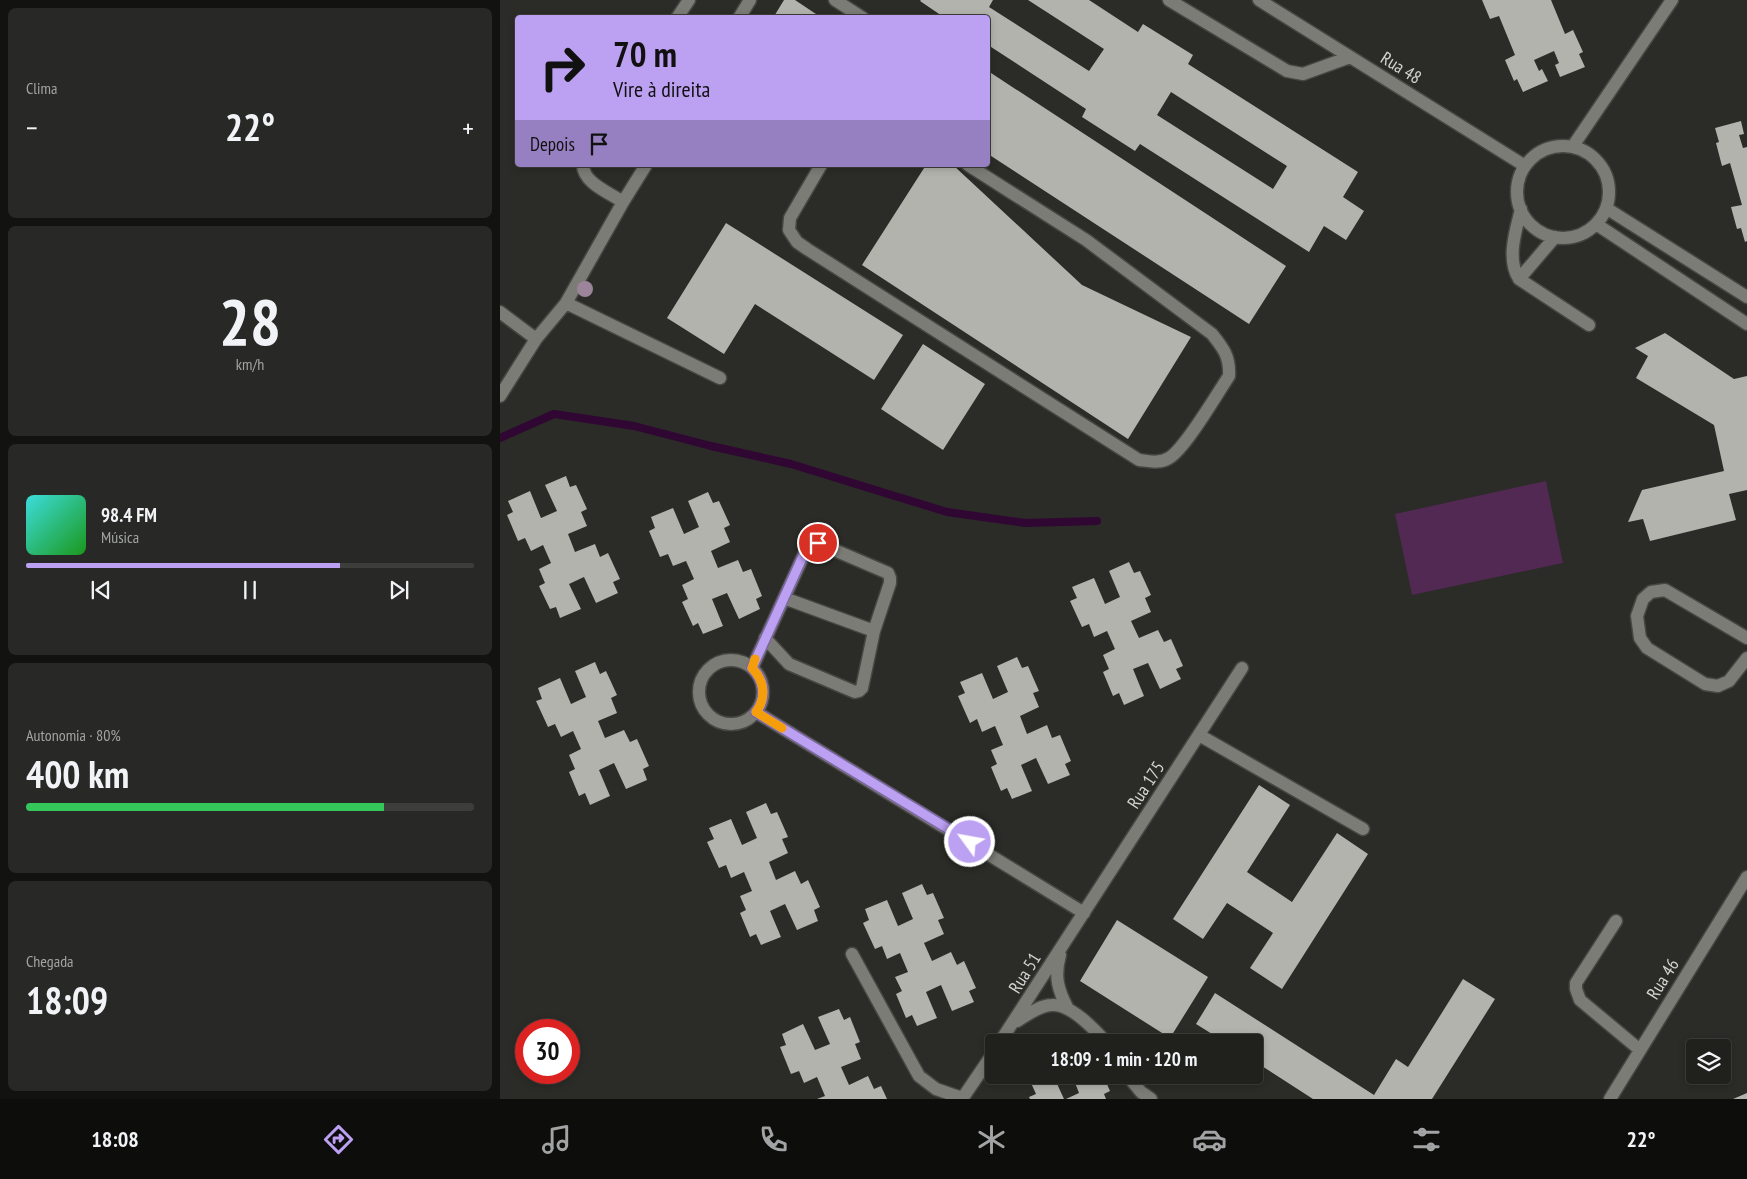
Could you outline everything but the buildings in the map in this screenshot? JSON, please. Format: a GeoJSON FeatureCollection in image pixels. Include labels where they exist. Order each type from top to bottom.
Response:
{"type":"FeatureCollection","features":[{"type":"Feature","properties":{"kind":"street"},"geometry":{"type":"LineString","coordinates":[[679,15],[689,0]]}},
{"type":"Feature","properties":{"kind":"street"},"geometry":{"type":"LineString","coordinates":[[741,15],[750,0]]}},
{"type":"Feature","properties":{"kind":"street"},"geometry":{"type":"LineString","coordinates":[[835,0],[858,15]]}},
{"type":"Feature","properties":{"kind":"street"},"geometry":{"type":"LineString","coordinates":[[1169,0],[1287,71],[1303,74],[1350,57]]}},
{"type":"Feature","properties":{"kind":"street","name":"Rua 48"},"geometry":{"type":"LineString","coordinates":[[1259,0],[1525,166]]}},
{"type":"Feature","properties":{"kind":"street"},"geometry":{"type":"LineString","coordinates":[[1572,146],[1672,0]]}},
{"type":"Feature","properties":{"kind":"street"},"geometry":{"type":"LineString","coordinates":[[1520,209],[1529,222],[1540,232],[1554,237],[1570,238],[1584,233],[1596,224],[1606,208],[1609,194],[1608,181],[1603,168],[1594,157],[1572,146],[1557,146],[1544,149],[1525,166],[1519,179],[1517,194],[1520,209],[1512,255],[1518,279],[1589,325]]}},
{"type":"Feature","properties":{"kind":"street"},"geometry":{"type":"LineString","coordinates":[[583,167],[587,178],[623,202]]}},
{"type":"Feature","properties":{"kind":"street"},"geometry":{"type":"LineString","coordinates":[[500,396],[536,339],[566,303],[645,167]]}},
{"type":"Feature","properties":{"kind":"street"},"geometry":{"type":"LineString","coordinates":[[818,167],[790,218],[789,230],[797,242],[1139,460],[1154,462],[1169,458],[1180,448],[1229,376],[1230,364],[1220,343],[1212,334],[1086,240],[971,167]]}},
{"type":"Feature","properties":{"kind":"street"},"geometry":{"type":"LineString","coordinates":[[1606,208],[1747,297]]}},
{"type":"Feature","properties":{"kind":"street"},"geometry":{"type":"LineString","coordinates":[[1596,224],[1747,324]]}},
{"type":"Feature","properties":{"kind":"street"},"geometry":{"type":"LineString","coordinates":[[1518,279],[1554,237]]}},
{"type":"Feature","properties":{"kind":"street"},"geometry":{"type":"LineString","coordinates":[[566,303],[720,378]]}},
{"type":"Feature","properties":{"kind":"street"},"geometry":{"type":"LineString","coordinates":[[500,312],[536,339]]}},
{"type":"Feature","properties":{"kind":"street"},"geometry":{"type":"LineString","coordinates":[[752,668],[765,638],[808,545],[811,542],[818,543],[890,575],[890,582],[874,632],[862,688],[859,692],[789,664],[765,638]]}},
{"type":"Feature","properties":{"kind":"street"},"geometry":{"type":"LineString","coordinates":[[1747,638],[1665,590],[1652,592],[1643,599],[1637,616],[1640,638],[1647,648],[1705,684],[1718,686],[1729,681],[1747,659]]}},
{"type":"Feature","properties":{"kind":"street"},"geometry":{"type":"LineString","coordinates":[[784,598],[874,632]]}},
{"type":"Feature","properties":{"kind":"street"},"geometry":{"type":"LineString","coordinates":[[727,660],[735,660],[752,668],[758,674],[763,692],[762,701],[756,712],[745,722],[737,724],[728,725],[712,719],[701,706],[699,697],[701,680],[705,673],[718,662],[727,660]]}},
{"type":"Feature","properties":{"kind":"street","name":"Rua 175"},"geometry":{"type":"LineString","coordinates":[[1082,917],[1242,668]]}},
{"type":"Feature","properties":{"kind":"street"},"geometry":{"type":"LineString","coordinates":[[756,712],[1082,917]]}},
{"type":"Feature","properties":{"kind":"street"},"geometry":{"type":"LineString","coordinates":[[1199,735],[1363,829]]}},
{"type":"Feature","properties":{"kind":"street","name":"Rua 46"},"geometry":{"type":"LineString","coordinates":[[1610,1099],[1747,877]]}},
{"type":"Feature","properties":{"kind":"street","name":"Rua 51"},"geometry":{"type":"LineString","coordinates":[[1006,1034],[1082,917]]}},
{"type":"Feature","properties":{"kind":"street"},"geometry":{"type":"LineString","coordinates":[[1616,921],[1576,983],[1576,989],[1580,1000],[1640,1050]]}},
{"type":"Feature","properties":{"kind":"street"},"geometry":{"type":"LineString","coordinates":[[1063,945],[1057,965],[1059,992],[1068,1010]]}},
{"type":"Feature","properties":{"kind":"street"},"geometry":{"type":"LineString","coordinates":[[852,954],[919,1076],[936,1089],[962,1099],[985,1065]]}},
{"type":"Feature","properties":{"kind":"street"},"geometry":{"type":"LineString","coordinates":[[1014,1022],[1041,1007],[1054,1004],[1068,1010],[1090,1025],[1098,1034]]}},
{"type":"Feature","properties":{"kind":"street"},"geometry":{"type":"LineString","coordinates":[[1134,1084],[1151,1099]]}},
{"type":"Feature","properties":{"kind":"shaded area"},"geometry":{"type":"Polygon","coordinates":[[[1546,481],[1563,563],[1412,595],[1395,514],[1546,481]]]}},
{"type":"Feature","properties":{"kind":"waterway"},"geometry":{"type":"LineString","coordinates":[[500,438],[554,414],[634,426],[791,464],[947,512],[1025,523],[1097,521]]}},
{"type":"Feature","properties":{"kind":"slow traffic"},"geometry":{"type":"LineString","coordinates":[[755,659],[752,668],[758,674],[763,692],[762,701],[756,712],[782,728]]}},
{"type":"Feature","properties":{"kind":"route"},"geometry":{"type":"LineString","coordinates":[[818,543],[811,542],[808,545],[752,668],[758,674],[763,692],[762,701],[756,712],[970,842]]}}]}
